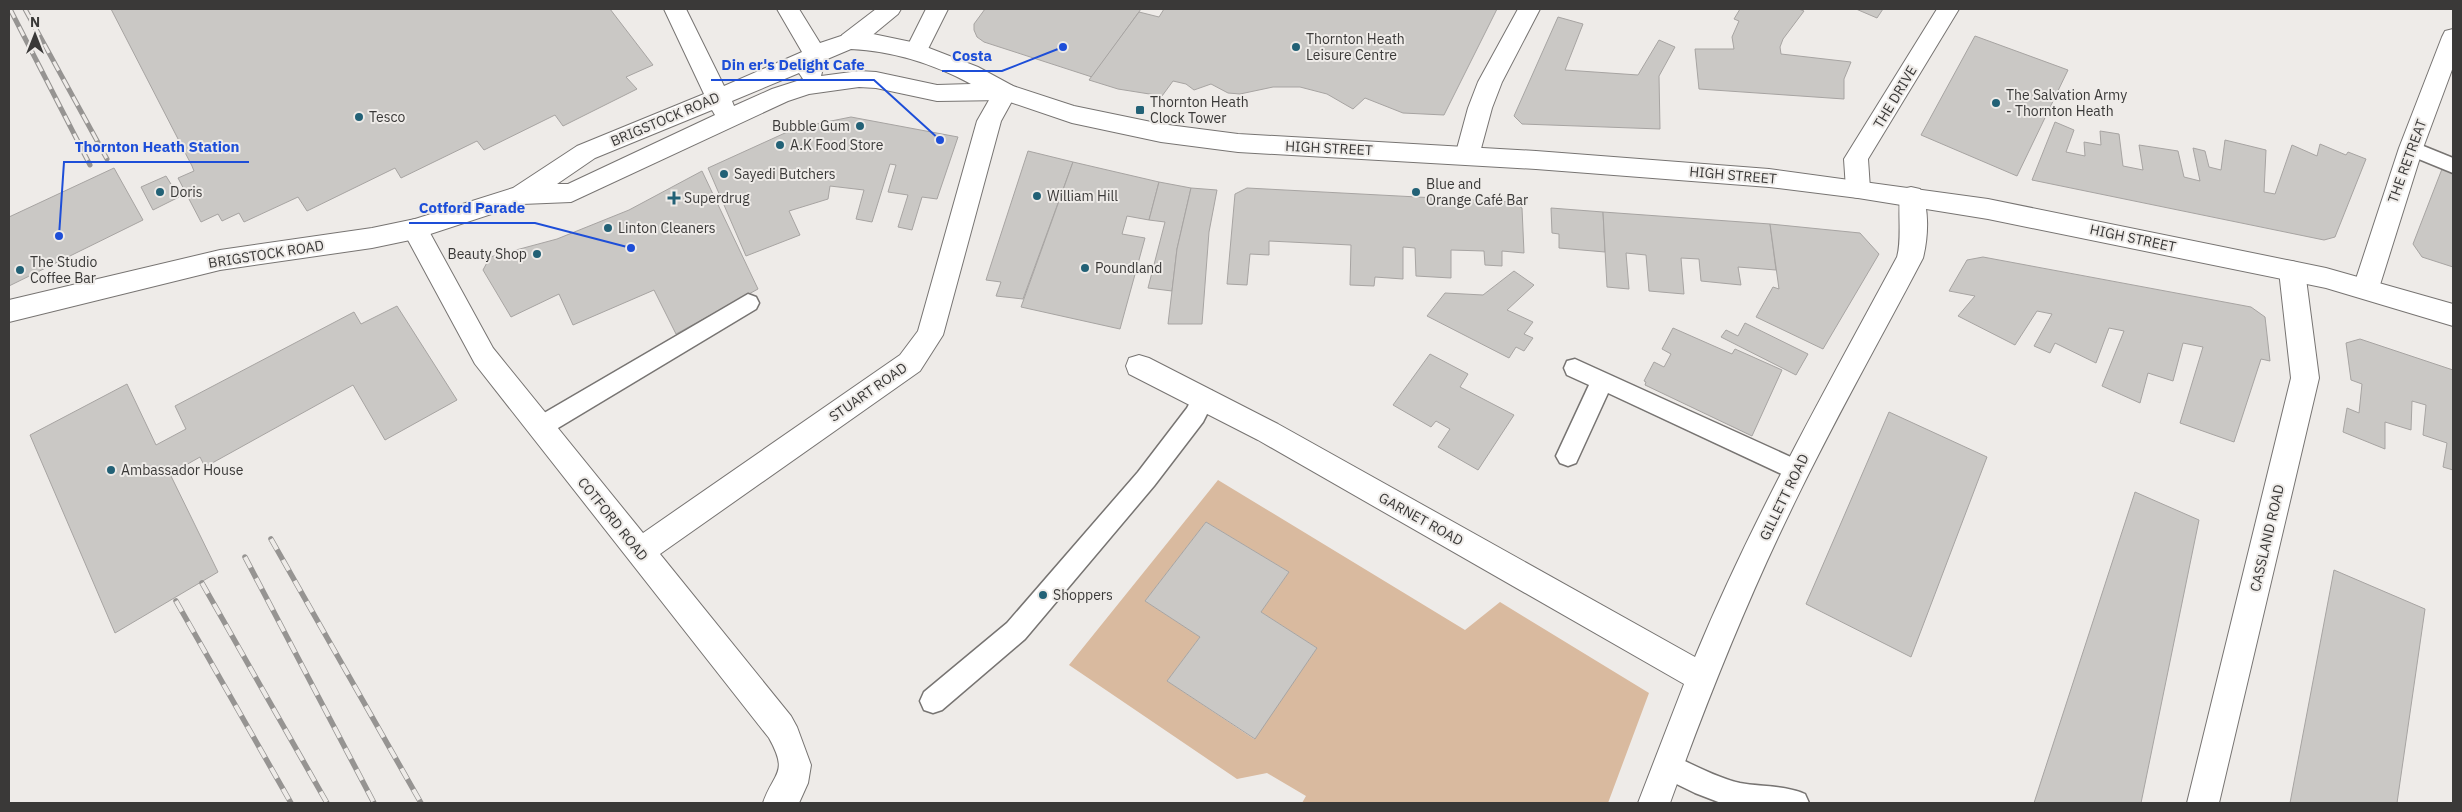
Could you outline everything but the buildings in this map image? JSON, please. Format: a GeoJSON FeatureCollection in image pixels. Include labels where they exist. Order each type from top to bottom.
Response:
{"type":"FeatureCollection","features":[{"type":"Feature","properties":{"kind":"street"},"geometry":{"type":"LineString","coordinates":[[675,9],[719,97],[728,121]]}},
{"type":"Feature","properties":{"kind":"street"},"geometry":{"type":"LineString","coordinates":[[788,9],[815,55],[807,86]]}},
{"type":"Feature","properties":{"kind":"street"},"geometry":{"type":"LineString","coordinates":[[850,41],[890,9]]}},
{"type":"Feature","properties":{"kind":"street"},"geometry":{"type":"LineString","coordinates":[[916,51],[937,9]]}},
{"type":"Feature","properties":{"kind":"street"},"geometry":{"type":"LineString","coordinates":[[1467,156],[1480,108],[1490,82],[1529,9]]}},
{"type":"Feature","properties":{"kind":"street","name":"THE DRIVE"},"geometry":{"type":"LineString","coordinates":[[1858,189],[1856,159],[1948,9]]}},
{"type":"Feature","properties":{"kind":"street","name":"THE RETREAT"},"geometry":{"type":"LineString","coordinates":[[2366,288],[2411,148],[2453,36]]}},
{"type":"Feature","properties":{"kind":"street","name":"HIGH STREET"},"geometry":{"type":"LineString","coordinates":[[815,55],[850,41],[873,42],[916,51],[970,73],[1004,92],[1072,114],[1161,133],[1238,143],[1467,156],[1723,174],[1858,189],[1988,208],[2366,288],[2453,315]]}},
{"type":"Feature","properties":{"kind":"street","name":"BRIGSTOCK ROAD"},"geometry":{"type":"LineString","coordinates":[[522,195],[586,152],[792,68],[815,55]]}},
{"type":"Feature","properties":{"kind":"street","name":"HIGH STREET"},"geometry":{"type":"LineString","coordinates":[[807,86],[836,81],[876,80],[937,93],[1004,92]]}},
{"type":"Feature","properties":{"kind":"street","name":"BRIGSTOCK ROAD"},"geometry":{"type":"LineString","coordinates":[[9,311],[220,260],[363,240],[415,229],[522,195],[571,193],[780,95],[807,86]]}},
{"type":"Feature","properties":{"kind":"street","name":"STUART ROAD"},"geometry":{"type":"LineString","coordinates":[[639,552],[910,363],[930,335],[989,121],[1004,92]]}},
{"type":"Feature","properties":{"kind":"street","name":"GILLETT ROAD"},"geometry":{"type":"LineString","coordinates":[[1654,803],[1702,678],[1751,564],[1796,470],[1910,258],[1914,246],[1915,227],[1911,196]]}},
{"type":"Feature","properties":{"kind":"street","name":"COTFORD ROAD"},"geometry":{"type":"LineString","coordinates":[[415,229],[484,356],[780,727],[795,752],[796,771],[788,794],[779,803]]}},
{"type":"Feature","properties":{"kind":"street","name":"CASSLAND ROAD"},"geometry":{"type":"LineString","coordinates":[[2204,803],[2305,378],[2292,271]]}},
{"type":"Feature","properties":{"kind":"street","name":"GARNET ROAD"},"geometry":{"type":"LineString","coordinates":[[1139,366],[1204,398],[1702,678]]}},
{"type":"Feature","properties":{"kind":"lane"},"geometry":{"type":"LineString","coordinates":[[2411,148],[2453,166]]}},
{"type":"Feature","properties":{"kind":"lane"},"geometry":{"type":"LineString","coordinates":[[540,427],[748,303]]}},
{"type":"Feature","properties":{"kind":"lane"},"geometry":{"type":"LineString","coordinates":[[1575,368],[1796,470]]}},
{"type":"Feature","properties":{"kind":"lane"},"geometry":{"type":"LineString","coordinates":[[1568,456],[1602,381]]}},
{"type":"Feature","properties":{"kind":"lane"},"geometry":{"type":"LineString","coordinates":[[933,701],[1016,631],[1146,480],[1195,415],[1204,398]]}},
{"type":"Feature","properties":{"kind":"lane"},"geometry":{"type":"LineString","coordinates":[[1667,766],[1704,784],[1739,796],[1796,803]]}},
{"type":"Feature","properties":{"kind":"shaded area"},"geometry":{"type":"Polygon","coordinates":[[[1218,480],[1465,630],[1500,602],[1649,693],[1608,803],[1302,803],[1306,796],[1267,773],[1237,779],[1069,665],[1218,480]],[[1206,522],[1145,601],[1200,637],[1167,681],[1254,739],[1317,648],[1261,612],[1289,572],[1206,522]]]}},
{"type":"Feature","properties":{"kind":"railway"},"geometry":{"type":"LineString","coordinates":[[10,9],[90,165]]}},
{"type":"Feature","properties":{"kind":"railway"},"geometry":{"type":"LineString","coordinates":[[25,9],[107,159]]}},
{"type":"Feature","properties":{"kind":"railway"},"geometry":{"type":"LineString","coordinates":[[271,539],[421,803]]}},
{"type":"Feature","properties":{"kind":"railway"},"geometry":{"type":"LineString","coordinates":[[245,557],[374,803]]}},
{"type":"Feature","properties":{"kind":"railway"},"geometry":{"type":"LineString","coordinates":[[202,583],[327,803]]}},
{"type":"Feature","properties":{"kind":"railway"},"geometry":{"type":"LineString","coordinates":[[176,601],[291,803]]}},
{"type":"Feature","properties":{"kind":"place","name":"Costa"},"geometry":{"type":"Point","coordinates":[1063,47]}},
{"type":"Feature","properties":{"kind":"place","name":"Thornton Heath Leisure Centre"},"geometry":{"type":"Point","coordinates":[1296,47]}},
{"type":"Feature","properties":{"kind":"place","name":"The Salvation Army - Thornton Heath"},"geometry":{"type":"Point","coordinates":[1996,103]}},
{"type":"Feature","properties":{"kind":"place","name":"Thornton Heath Clock Tower"},"geometry":{"type":"Point","coordinates":[1140,110]}},
{"type":"Feature","properties":{"kind":"place","name":"Tesco"},"geometry":{"type":"Point","coordinates":[359,117]}},
{"type":"Feature","properties":{"kind":"place","name":"Bubble Gum"},"geometry":{"type":"Point","coordinates":[860,126]}},
{"type":"Feature","properties":{"kind":"place","name":"Din er's Delight Cafe"},"geometry":{"type":"Point","coordinates":[940,140]}},
{"type":"Feature","properties":{"kind":"place","name":"A.K Food Store"},"geometry":{"type":"Point","coordinates":[780,145]}},
{"type":"Feature","properties":{"kind":"place","name":"Sayedi Butchers"},"geometry":{"type":"Point","coordinates":[724,174]}},
{"type":"Feature","properties":{"kind":"place","name":"Doris"},"geometry":{"type":"Point","coordinates":[160,192]}},
{"type":"Feature","properties":{"kind":"place","name":"Blue and Orange Café Bar"},"geometry":{"type":"Point","coordinates":[1416,192]}},
{"type":"Feature","properties":{"kind":"place","name":"William Hill"},"geometry":{"type":"Point","coordinates":[1037,196]}},
{"type":"Feature","properties":{"kind":"place","name":"Superdrug"},"geometry":{"type":"Point","coordinates":[674,198]}},
{"type":"Feature","properties":{"kind":"place","name":"Linton Cleaners"},"geometry":{"type":"Point","coordinates":[608,228]}},
{"type":"Feature","properties":{"kind":"place","name":"Thornton Heath Station"},"geometry":{"type":"Point","coordinates":[59,236]}},
{"type":"Feature","properties":{"kind":"place","name":"Cotford Parade"},"geometry":{"type":"Point","coordinates":[631,248]}},
{"type":"Feature","properties":{"kind":"place","name":"Beauty Shop"},"geometry":{"type":"Point","coordinates":[537,254]}},
{"type":"Feature","properties":{"kind":"place","name":"Poundland"},"geometry":{"type":"Point","coordinates":[1085,268]}},
{"type":"Feature","properties":{"kind":"place","name":"The Studio Coffee Bar"},"geometry":{"type":"Point","coordinates":[20,270]}},
{"type":"Feature","properties":{"kind":"place","name":"Ambassador House"},"geometry":{"type":"Point","coordinates":[111,470]}},
{"type":"Feature","properties":{"kind":"place","name":"Shoppers"},"geometry":{"type":"Point","coordinates":[1043,595]}}]}
